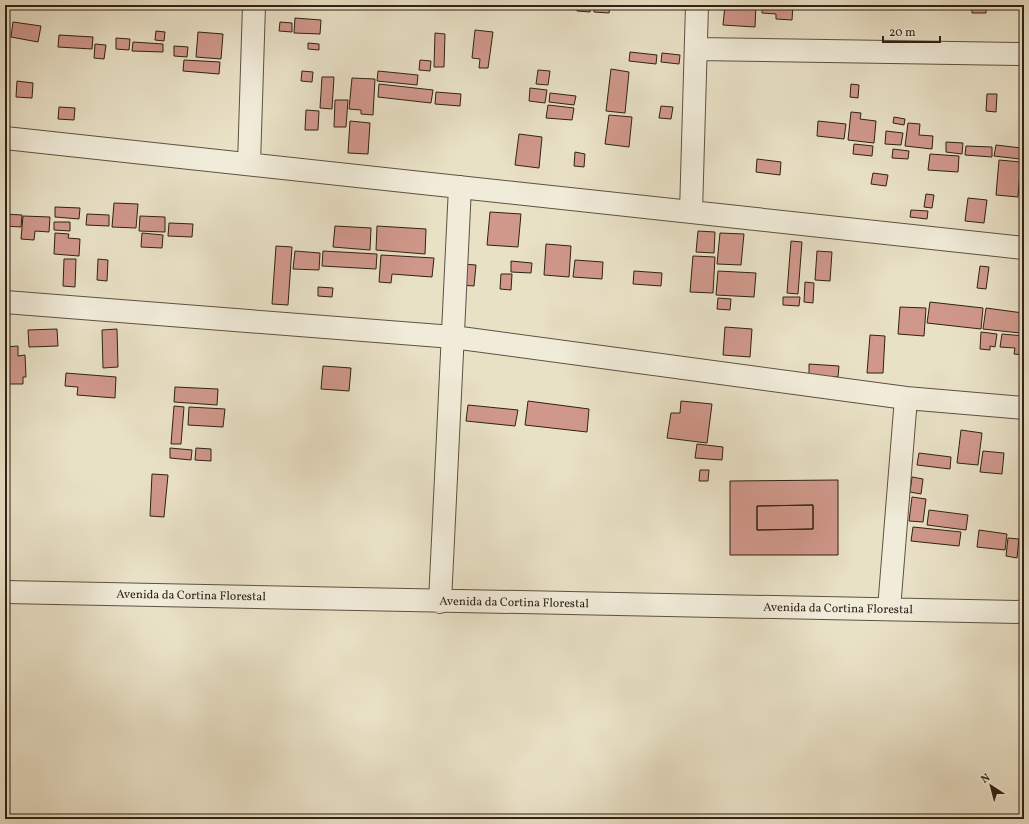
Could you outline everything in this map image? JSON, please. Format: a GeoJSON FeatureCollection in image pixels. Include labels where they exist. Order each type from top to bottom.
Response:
{"type":"FeatureCollection","features":[{"type":"Feature","properties":{"kind":"street"},"geometry":{"type":"LineString","coordinates":[[249,164],[254,5]]}},
{"type":"Feature","properties":{"kind":"street"},"geometry":{"type":"LineString","coordinates":[[691,212],[697,5]]}},
{"type":"Feature","properties":{"kind":"street"},"geometry":{"type":"LineString","coordinates":[[696,49],[1024,54]]}},
{"type":"Feature","properties":{"kind":"street"},"geometry":{"type":"LineString","coordinates":[[5,138],[1024,248]]}},
{"type":"Feature","properties":{"kind":"street"},"geometry":{"type":"LineString","coordinates":[[440,602],[460,187]]}},
{"type":"Feature","properties":{"kind":"street"},"geometry":{"type":"LineString","coordinates":[[5,302],[453,337],[906,398],[1024,408]]}},
{"type":"Feature","properties":{"kind":"street"},"geometry":{"type":"LineString","coordinates":[[889,610],[906,398]]}},
{"type":"Feature","properties":{"kind":"street","name":"Avenida da Cortina Florestal"},"geometry":{"type":"LineString","coordinates":[[5,592],[440,602],[1024,612]]}},
{"type":"Feature","properties":{"kind":"building"},"geometry":{"type":"Polygon","coordinates":[[[488,5],[498,5],[498,8],[488,8],[488,5]]]}},
{"type":"Feature","properties":{"kind":"building"},"geometry":{"type":"Polygon","coordinates":[[[577,5],[591,5],[590,12],[577,11],[577,5]]]}},
{"type":"Feature","properties":{"kind":"building"},"geometry":{"type":"Polygon","coordinates":[[[594,5],[610,5],[609,13],[594,12],[594,5]]]}},
{"type":"Feature","properties":{"kind":"building"},"geometry":{"type":"Polygon","coordinates":[[[725,5],[756,5],[755,27],[723,25],[725,5]]]}},
{"type":"Feature","properties":{"kind":"building"},"geometry":{"type":"Polygon","coordinates":[[[762,5],[793,5],[792,20],[776,19],[776,14],[762,13],[762,5]]]}},
{"type":"Feature","properties":{"kind":"building"},"geometry":{"type":"Polygon","coordinates":[[[972,5],[986,5],[986,13],[972,13],[972,5]]]}},
{"type":"Feature","properties":{"kind":"building"},"geometry":{"type":"Polygon","coordinates":[[[1002,5],[1017,5],[1018,8],[1002,8],[1002,5]]]}},
{"type":"Feature","properties":{"kind":"building"},"geometry":{"type":"Polygon","coordinates":[[[295,18],[321,20],[320,34],[294,33],[295,18]]]}},
{"type":"Feature","properties":{"kind":"building"},"geometry":{"type":"Polygon","coordinates":[[[13,22],[41,26],[38,42],[11,37],[13,22]]]}},
{"type":"Feature","properties":{"kind":"building"},"geometry":{"type":"Polygon","coordinates":[[[280,22],[292,23],[292,32],[279,31],[280,22]]]}},
{"type":"Feature","properties":{"kind":"building"},"geometry":{"type":"Polygon","coordinates":[[[475,30],[493,32],[488,68],[479,68],[480,59],[472,58],[475,30]]]}},
{"type":"Feature","properties":{"kind":"building"},"geometry":{"type":"Polygon","coordinates":[[[156,31],[165,32],[164,41],[155,40],[156,31]]]}},
{"type":"Feature","properties":{"kind":"building"},"geometry":{"type":"Polygon","coordinates":[[[198,32],[223,34],[221,59],[196,57],[198,32]]]}},
{"type":"Feature","properties":{"kind":"building"},"geometry":{"type":"Polygon","coordinates":[[[435,33],[445,34],[444,67],[434,67],[435,33]]]}},
{"type":"Feature","properties":{"kind":"building"},"geometry":{"type":"Polygon","coordinates":[[[59,35],[93,37],[92,49],[58,47],[59,35]]]}},
{"type":"Feature","properties":{"kind":"building"},"geometry":{"type":"Polygon","coordinates":[[[116,38],[130,39],[129,50],[116,49],[116,38]]]}},
{"type":"Feature","properties":{"kind":"building"},"geometry":{"type":"Polygon","coordinates":[[[133,42],[163,44],[163,52],[132,51],[133,42]]]}},
{"type":"Feature","properties":{"kind":"building"},"geometry":{"type":"Polygon","coordinates":[[[308,43],[319,44],[319,50],[308,49],[308,43]]]}},
{"type":"Feature","properties":{"kind":"building"},"geometry":{"type":"Polygon","coordinates":[[[95,44],[106,45],[104,59],[94,58],[95,44]]]}},
{"type":"Feature","properties":{"kind":"building"},"geometry":{"type":"Polygon","coordinates":[[[174,46],[188,47],[187,57],[174,56],[174,46]]]}},
{"type":"Feature","properties":{"kind":"building"},"geometry":{"type":"Polygon","coordinates":[[[630,52],[657,55],[656,64],[629,61],[630,52]]]}},
{"type":"Feature","properties":{"kind":"building"},"geometry":{"type":"Polygon","coordinates":[[[662,53],[680,55],[679,64],[661,62],[662,53]]]}},
{"type":"Feature","properties":{"kind":"building"},"geometry":{"type":"Polygon","coordinates":[[[184,60],[220,62],[219,74],[183,71],[184,60]]]}},
{"type":"Feature","properties":{"kind":"building"},"geometry":{"type":"Polygon","coordinates":[[[420,60],[431,61],[430,71],[419,70],[420,60]]]}},
{"type":"Feature","properties":{"kind":"building"},"geometry":{"type":"Polygon","coordinates":[[[611,69],[629,72],[625,113],[606,111],[611,69]]]}},
{"type":"Feature","properties":{"kind":"building"},"geometry":{"type":"Polygon","coordinates":[[[538,70],[550,71],[548,85],[536,84],[538,70]]]}},
{"type":"Feature","properties":{"kind":"building"},"geometry":{"type":"Polygon","coordinates":[[[302,71],[313,72],[312,82],[301,81],[302,71]]]}},
{"type":"Feature","properties":{"kind":"building"},"geometry":{"type":"Polygon","coordinates":[[[378,71],[418,75],[417,85],[377,81],[378,71]]]}},
{"type":"Feature","properties":{"kind":"building"},"geometry":{"type":"Polygon","coordinates":[[[322,77],[334,77],[332,109],[320,108],[322,77]]]}},
{"type":"Feature","properties":{"kind":"building"},"geometry":{"type":"Polygon","coordinates":[[[352,78],[375,79],[373,115],[361,114],[361,110],[349,109],[352,78]]]}},
{"type":"Feature","properties":{"kind":"building"},"geometry":{"type":"Polygon","coordinates":[[[17,81],[33,83],[32,98],[16,97],[17,81]]]}},
{"type":"Feature","properties":{"kind":"building"},"geometry":{"type":"Polygon","coordinates":[[[379,84],[433,90],[431,103],[378,97],[379,84]]]}},
{"type":"Feature","properties":{"kind":"building"},"geometry":{"type":"Polygon","coordinates":[[[851,84],[859,85],[858,98],[850,97],[851,84]]]}},
{"type":"Feature","properties":{"kind":"building"},"geometry":{"type":"Polygon","coordinates":[[[530,88],[547,90],[545,103],[529,101],[530,88]]]}},
{"type":"Feature","properties":{"kind":"building"},"geometry":{"type":"Polygon","coordinates":[[[436,92],[461,94],[460,106],[435,104],[436,92]]]}},
{"type":"Feature","properties":{"kind":"building"},"geometry":{"type":"Polygon","coordinates":[[[550,93],[576,96],[574,105],[549,102],[550,93]]]}},
{"type":"Feature","properties":{"kind":"building"},"geometry":{"type":"Polygon","coordinates":[[[987,94],[997,94],[996,112],[986,111],[987,94]]]}},
{"type":"Feature","properties":{"kind":"building"},"geometry":{"type":"Polygon","coordinates":[[[335,100],[348,100],[346,127],[334,127],[335,100]]]}},
{"type":"Feature","properties":{"kind":"building"},"geometry":{"type":"Polygon","coordinates":[[[548,105],[574,108],[572,120],[546,118],[548,105]]]}},
{"type":"Feature","properties":{"kind":"building"},"geometry":{"type":"Polygon","coordinates":[[[661,106],[673,107],[671,119],[659,118],[661,106]]]}},
{"type":"Feature","properties":{"kind":"building"},"geometry":{"type":"Polygon","coordinates":[[[59,107],[75,108],[74,120],[58,119],[59,107]]]}},
{"type":"Feature","properties":{"kind":"building"},"geometry":{"type":"Polygon","coordinates":[[[306,110],[319,111],[318,130],[305,130],[306,110]]]}},
{"type":"Feature","properties":{"kind":"building"},"geometry":{"type":"Polygon","coordinates":[[[851,112],[861,113],[860,119],[876,121],[874,143],[848,140],[851,112]]]}},
{"type":"Feature","properties":{"kind":"building"},"geometry":{"type":"Polygon","coordinates":[[[609,115],[632,117],[629,147],[605,144],[609,115]]]}},
{"type":"Feature","properties":{"kind":"building"},"geometry":{"type":"Polygon","coordinates":[[[894,117],[905,119],[904,125],[893,123],[894,117]]]}},
{"type":"Feature","properties":{"kind":"building"},"geometry":{"type":"Polygon","coordinates":[[[350,121],[370,123],[368,154],[348,153],[350,121]]]}},
{"type":"Feature","properties":{"kind":"building"},"geometry":{"type":"Polygon","coordinates":[[[818,121],[846,124],[844,139],[817,136],[818,121]]]}},
{"type":"Feature","properties":{"kind":"building"},"geometry":{"type":"Polygon","coordinates":[[[908,123],[920,124],[919,135],[933,136],[932,149],[905,146],[908,123]]]}},
{"type":"Feature","properties":{"kind":"building"},"geometry":{"type":"Polygon","coordinates":[[[886,131],[903,133],[901,145],[885,144],[886,131]]]}},
{"type":"Feature","properties":{"kind":"building"},"geometry":{"type":"Polygon","coordinates":[[[519,134],[542,137],[539,168],[515,165],[519,134]]]}},
{"type":"Feature","properties":{"kind":"building"},"geometry":{"type":"Polygon","coordinates":[[[946,142],[963,143],[962,154],[946,152],[946,142]]]}},
{"type":"Feature","properties":{"kind":"building"},"geometry":{"type":"Polygon","coordinates":[[[854,144],[873,146],[872,156],[853,154],[854,144]]]}},
{"type":"Feature","properties":{"kind":"building"},"geometry":{"type":"Polygon","coordinates":[[[996,145],[1021,148],[1020,159],[994,156],[996,145]]]}},
{"type":"Feature","properties":{"kind":"building"},"geometry":{"type":"Polygon","coordinates":[[[966,146],[992,147],[992,157],[965,155],[966,146]]]}},
{"type":"Feature","properties":{"kind":"building"},"geometry":{"type":"Polygon","coordinates":[[[893,149],[909,151],[908,159],[892,158],[893,149]]]}},
{"type":"Feature","properties":{"kind":"building"},"geometry":{"type":"Polygon","coordinates":[[[575,152],[585,154],[584,167],[574,166],[575,152]]]}},
{"type":"Feature","properties":{"kind":"building"},"geometry":{"type":"Polygon","coordinates":[[[930,154],[959,156],[958,172],[928,170],[930,154]]]}},
{"type":"Feature","properties":{"kind":"building"},"geometry":{"type":"Polygon","coordinates":[[[757,159],[781,162],[780,175],[756,172],[757,159]]]}},
{"type":"Feature","properties":{"kind":"building"},"geometry":{"type":"Polygon","coordinates":[[[999,160],[1021,162],[1018,197],[996,195],[999,160]]]}},
{"type":"Feature","properties":{"kind":"building"},"geometry":{"type":"Polygon","coordinates":[[[873,173],[888,175],[886,186],[871,184],[873,173]]]}},
{"type":"Feature","properties":{"kind":"building"},"geometry":{"type":"Polygon","coordinates":[[[926,194],[934,195],[932,208],[924,207],[926,194]]]}},
{"type":"Feature","properties":{"kind":"building"},"geometry":{"type":"Polygon","coordinates":[[[968,198],[987,200],[984,223],[965,221],[968,198]]]}},
{"type":"Feature","properties":{"kind":"building"},"geometry":{"type":"Polygon","coordinates":[[[114,203],[138,204],[136,228],[112,227],[114,203]]]}},
{"type":"Feature","properties":{"kind":"building"},"geometry":{"type":"Polygon","coordinates":[[[55,207],[80,208],[79,219],[55,217],[55,207]]]}},
{"type":"Feature","properties":{"kind":"building"},"geometry":{"type":"Polygon","coordinates":[[[911,210],[928,211],[927,219],[910,217],[911,210]]]}},
{"type":"Feature","properties":{"kind":"building"},"geometry":{"type":"Polygon","coordinates":[[[490,212],[521,214],[518,247],[487,245],[490,212]]]}},
{"type":"Feature","properties":{"kind":"building"},"geometry":{"type":"Polygon","coordinates":[[[5,214],[22,215],[21,227],[5,226],[5,214]]]}},
{"type":"Feature","properties":{"kind":"building"},"geometry":{"type":"Polygon","coordinates":[[[87,214],[109,215],[109,226],[86,225],[87,214]]]}},
{"type":"Feature","properties":{"kind":"building"},"geometry":{"type":"Polygon","coordinates":[[[23,216],[50,217],[49,232],[35,231],[34,240],[21,239],[23,216]]]}},
{"type":"Feature","properties":{"kind":"building"},"geometry":{"type":"Polygon","coordinates":[[[140,216],[165,217],[165,232],[139,231],[140,216]]]}},
{"type":"Feature","properties":{"kind":"building"},"geometry":{"type":"Polygon","coordinates":[[[54,222],[70,222],[70,231],[54,230],[54,222]]]}},
{"type":"Feature","properties":{"kind":"building"},"geometry":{"type":"Polygon","coordinates":[[[169,223],[193,224],[192,237],[168,236],[169,223]]]}},
{"type":"Feature","properties":{"kind":"building"},"geometry":{"type":"Polygon","coordinates":[[[335,226],[371,228],[370,250],[333,247],[335,226]]]}},
{"type":"Feature","properties":{"kind":"building"},"geometry":{"type":"Polygon","coordinates":[[[377,226],[426,229],[425,254],[376,250],[377,226]]]}},
{"type":"Feature","properties":{"kind":"building"},"geometry":{"type":"Polygon","coordinates":[[[698,231],[715,232],[714,253],[696,252],[698,231]]]}},
{"type":"Feature","properties":{"kind":"building"},"geometry":{"type":"Polygon","coordinates":[[[55,233],[69,234],[68,238],[80,239],[79,256],[54,254],[55,233]]]}},
{"type":"Feature","properties":{"kind":"building"},"geometry":{"type":"Polygon","coordinates":[[[142,233],[163,235],[162,248],[141,247],[142,233]]]}},
{"type":"Feature","properties":{"kind":"building"},"geometry":{"type":"Polygon","coordinates":[[[720,233],[744,234],[741,265],[717,264],[720,233]]]}},
{"type":"Feature","properties":{"kind":"building"},"geometry":{"type":"Polygon","coordinates":[[[791,241],[802,242],[798,294],[787,293],[791,241]]]}},
{"type":"Feature","properties":{"kind":"building"},"geometry":{"type":"Polygon","coordinates":[[[546,244],[571,246],[569,277],[544,275],[546,244]]]}},
{"type":"Feature","properties":{"kind":"building"},"geometry":{"type":"Polygon","coordinates":[[[276,246],[292,247],[288,305],[272,304],[276,246]]]}},
{"type":"Feature","properties":{"kind":"building"},"geometry":{"type":"Polygon","coordinates":[[[295,251],[320,253],[319,270],[293,269],[295,251]]]}},
{"type":"Feature","properties":{"kind":"building"},"geometry":{"type":"Polygon","coordinates":[[[323,251],[377,254],[376,269],[322,266],[323,251]]]}},
{"type":"Feature","properties":{"kind":"building"},"geometry":{"type":"Polygon","coordinates":[[[817,251],[832,252],[830,281],[815,280],[817,251]]]}},
{"type":"Feature","properties":{"kind":"building"},"geometry":{"type":"Polygon","coordinates":[[[381,255],[434,258],[432,277],[392,274],[391,283],[379,282],[381,255]]]}},
{"type":"Feature","properties":{"kind":"building"},"geometry":{"type":"Polygon","coordinates":[[[693,256],[715,257],[713,293],[690,292],[693,256]]]}},
{"type":"Feature","properties":{"kind":"building"},"geometry":{"type":"Polygon","coordinates":[[[64,259],[76,259],[75,287],[63,286],[64,259]]]}},
{"type":"Feature","properties":{"kind":"building"},"geometry":{"type":"Polygon","coordinates":[[[98,259],[108,260],[107,281],[97,280],[98,259]]]}},
{"type":"Feature","properties":{"kind":"building"},"geometry":{"type":"Polygon","coordinates":[[[575,260],[603,262],[602,279],[573,277],[575,260]]]}},
{"type":"Feature","properties":{"kind":"building"},"geometry":{"type":"Polygon","coordinates":[[[511,261],[532,263],[531,273],[511,272],[511,261]]]}},
{"type":"Feature","properties":{"kind":"building"},"geometry":{"type":"Polygon","coordinates":[[[462,264],[476,265],[474,286],[460,285],[462,264]]]}},
{"type":"Feature","properties":{"kind":"building"},"geometry":{"type":"Polygon","coordinates":[[[980,266],[989,267],[986,289],[977,288],[980,266]]]}},
{"type":"Feature","properties":{"kind":"building"},"geometry":{"type":"Polygon","coordinates":[[[634,271],[662,273],[661,286],[633,284],[634,271]]]}},
{"type":"Feature","properties":{"kind":"building"},"geometry":{"type":"Polygon","coordinates":[[[718,271],[756,273],[754,297],[716,295],[718,271]]]}},
{"type":"Feature","properties":{"kind":"building"},"geometry":{"type":"Polygon","coordinates":[[[501,274],[512,274],[511,290],[500,289],[501,274]]]}},
{"type":"Feature","properties":{"kind":"building"},"geometry":{"type":"Polygon","coordinates":[[[805,282],[814,283],[813,303],[804,302],[805,282]]]}},
{"type":"Feature","properties":{"kind":"building"},"geometry":{"type":"Polygon","coordinates":[[[318,287],[333,288],[332,297],[318,296],[318,287]]]}},
{"type":"Feature","properties":{"kind":"building"},"geometry":{"type":"Polygon","coordinates":[[[783,297],[800,297],[799,306],[783,305],[783,297]]]}},
{"type":"Feature","properties":{"kind":"building"},"geometry":{"type":"Polygon","coordinates":[[[718,298],[731,299],[730,310],[717,309],[718,298]]]}},
{"type":"Feature","properties":{"kind":"building"},"geometry":{"type":"Polygon","coordinates":[[[930,302],[983,308],[981,329],[927,323],[930,302]]]}},
{"type":"Feature","properties":{"kind":"building"},"geometry":{"type":"Polygon","coordinates":[[[900,307],[926,308],[924,336],[898,334],[900,307]]]}},
{"type":"Feature","properties":{"kind":"building"},"geometry":{"type":"Polygon","coordinates":[[[986,308],[1023,313],[1020,333],[983,329],[986,308]]]}},
{"type":"Feature","properties":{"kind":"building"},"geometry":{"type":"Polygon","coordinates":[[[725,327],[752,329],[750,357],[723,355],[725,327]]]}},
{"type":"Feature","properties":{"kind":"building"},"geometry":{"type":"Polygon","coordinates":[[[57,329],[58,346],[29,347],[28,330],[57,329]]]}},
{"type":"Feature","properties":{"kind":"building"},"geometry":{"type":"Polygon","coordinates":[[[117,329],[118,367],[103,368],[102,330],[117,329]]]}},
{"type":"Feature","properties":{"kind":"building"},"geometry":{"type":"Polygon","coordinates":[[[981,332],[997,334],[995,347],[990,346],[990,350],[980,349],[981,332]]]}},
{"type":"Feature","properties":{"kind":"building"},"geometry":{"type":"Polygon","coordinates":[[[1002,334],[1024,336],[1024,355],[1014,354],[1015,348],[1000,347],[1002,334]]]}},
{"type":"Feature","properties":{"kind":"building"},"geometry":{"type":"Polygon","coordinates":[[[870,335],[885,336],[883,373],[867,373],[870,335]]]}},
{"type":"Feature","properties":{"kind":"building"},"geometry":{"type":"Polygon","coordinates":[[[18,346],[18,356],[25,355],[26,377],[23,377],[23,384],[5,384],[5,347],[18,346]]]}},
{"type":"Feature","properties":{"kind":"building"},"geometry":{"type":"Polygon","coordinates":[[[809,364],[839,366],[838,377],[809,376],[809,364]]]}},
{"type":"Feature","properties":{"kind":"building"},"geometry":{"type":"Polygon","coordinates":[[[323,366],[351,368],[349,391],[321,389],[323,366]]]}},
{"type":"Feature","properties":{"kind":"building"},"geometry":{"type":"Polygon","coordinates":[[[66,373],[116,377],[115,398],[77,395],[78,387],[65,386],[66,373]]]}},
{"type":"Feature","properties":{"kind":"building"},"geometry":{"type":"Polygon","coordinates":[[[175,387],[218,389],[217,405],[174,402],[175,387]]]}},
{"type":"Feature","properties":{"kind":"building"},"geometry":{"type":"Polygon","coordinates":[[[528,401],[589,409],[587,432],[525,425],[528,401]]]}},
{"type":"Feature","properties":{"kind":"building"},"geometry":{"type":"Polygon","coordinates":[[[681,401],[712,404],[707,443],[667,438],[671,413],[680,413],[681,401]]]}},
{"type":"Feature","properties":{"kind":"building"},"geometry":{"type":"Polygon","coordinates":[[[468,405],[518,410],[515,426],[466,421],[468,405]]]}},
{"type":"Feature","properties":{"kind":"building"},"geometry":{"type":"Polygon","coordinates":[[[174,406],[184,407],[181,444],[171,444],[174,406]]]}},
{"type":"Feature","properties":{"kind":"building"},"geometry":{"type":"Polygon","coordinates":[[[189,407],[225,409],[223,427],[188,425],[189,407]]]}},
{"type":"Feature","properties":{"kind":"building"},"geometry":{"type":"Polygon","coordinates":[[[961,430],[982,433],[978,465],[957,463],[961,430]]]}},
{"type":"Feature","properties":{"kind":"building"},"geometry":{"type":"Polygon","coordinates":[[[697,444],[723,447],[722,460],[695,458],[697,444]]]}},
{"type":"Feature","properties":{"kind":"building"},"geometry":{"type":"Polygon","coordinates":[[[170,448],[192,450],[191,460],[170,458],[170,448]]]}},
{"type":"Feature","properties":{"kind":"building"},"geometry":{"type":"Polygon","coordinates":[[[196,448],[211,449],[211,461],[195,460],[196,448]]]}},
{"type":"Feature","properties":{"kind":"building"},"geometry":{"type":"Polygon","coordinates":[[[983,451],[1004,453],[1002,474],[980,472],[983,451]]]}},
{"type":"Feature","properties":{"kind":"building"},"geometry":{"type":"Polygon","coordinates":[[[919,453],[951,457],[950,469],[917,465],[919,453]]]}},
{"type":"Feature","properties":{"kind":"building"},"geometry":{"type":"Polygon","coordinates":[[[700,470],[709,470],[708,481],[699,481],[700,470]]]}},
{"type":"Feature","properties":{"kind":"building"},"geometry":{"type":"Polygon","coordinates":[[[152,474],[168,475],[164,517],[150,516],[152,474]]]}},
{"type":"Feature","properties":{"kind":"building"},"geometry":{"type":"Polygon","coordinates":[[[912,477],[923,479],[921,494],[910,492],[912,477]]]}},
{"type":"Feature","properties":{"kind":"building"},"geometry":{"type":"Polygon","coordinates":[[[838,480],[838,555],[730,555],[730,481],[838,480]],[[813,505],[757,506],[757,530],[813,529],[813,505]]]}},
{"type":"Feature","properties":{"kind":"building"},"geometry":{"type":"Polygon","coordinates":[[[912,497],[926,499],[923,522],[909,521],[912,497]]]}},
{"type":"Feature","properties":{"kind":"building"},"geometry":{"type":"Polygon","coordinates":[[[813,505],[813,529],[757,530],[757,506],[813,505]]]}},
{"type":"Feature","properties":{"kind":"building"},"geometry":{"type":"Polygon","coordinates":[[[929,510],[968,515],[966,530],[927,525],[929,510]]]}},
{"type":"Feature","properties":{"kind":"building"},"geometry":{"type":"Polygon","coordinates":[[[913,527],[961,532],[959,546],[911,541],[913,527]]]}},
{"type":"Feature","properties":{"kind":"building"},"geometry":{"type":"Polygon","coordinates":[[[979,530],[1007,534],[1005,550],[977,547],[979,530]]]}},
{"type":"Feature","properties":{"kind":"building"},"geometry":{"type":"Polygon","coordinates":[[[1008,538],[1019,539],[1017,558],[1006,556],[1008,538]]]}}]}
